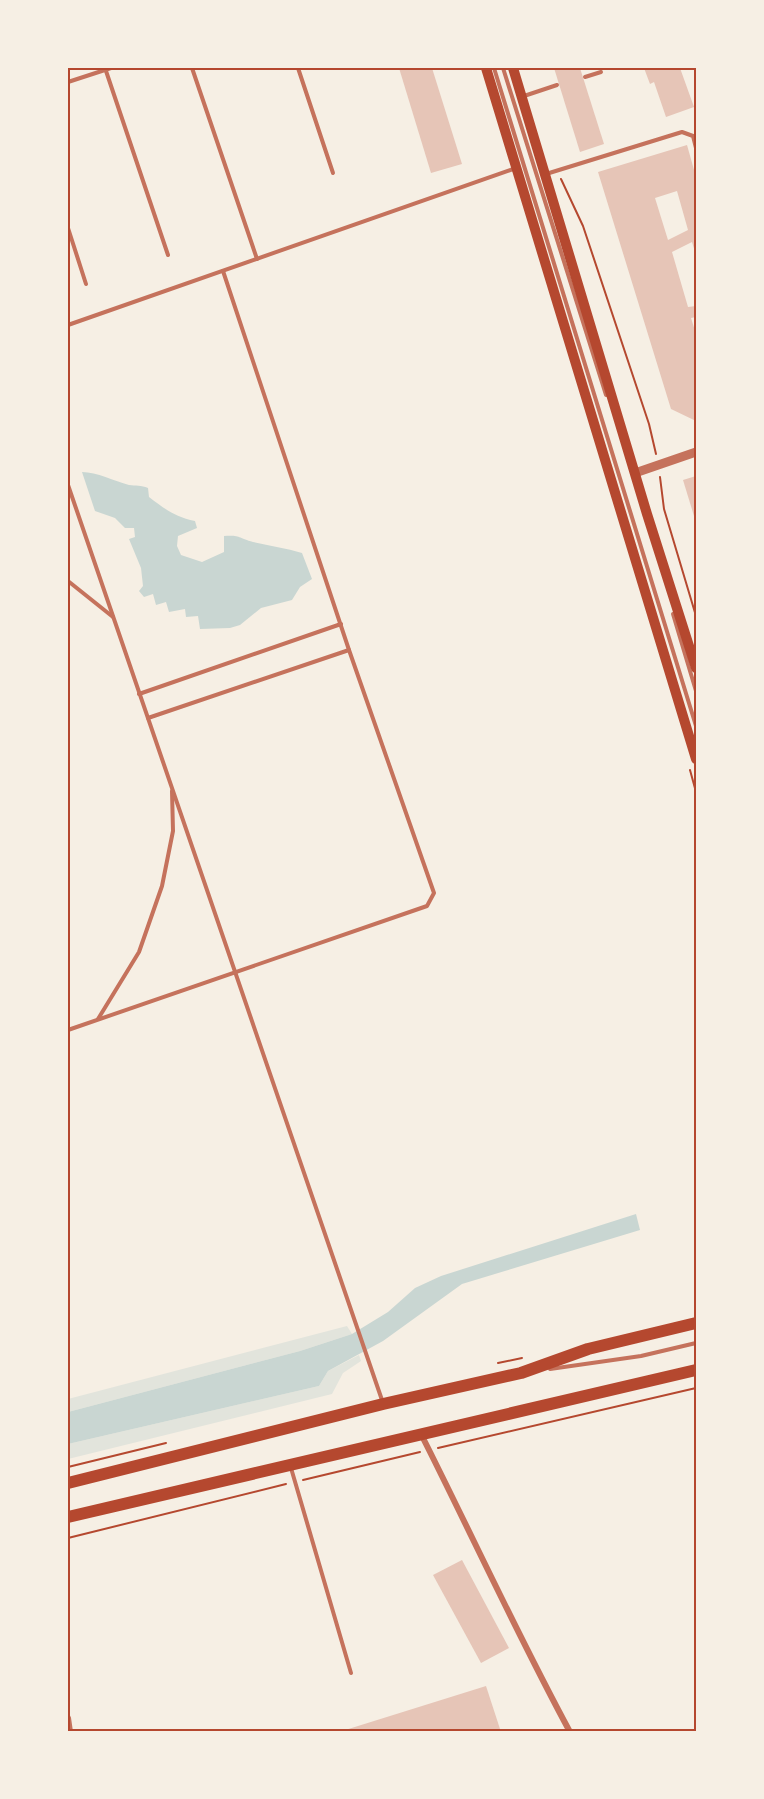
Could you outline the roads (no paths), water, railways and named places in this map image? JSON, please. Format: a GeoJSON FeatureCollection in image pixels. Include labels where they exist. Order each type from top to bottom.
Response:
{"type":"FeatureCollection","features":[{"type":"Feature","properties":{"kind":"main road"},"geometry":{"type":"LineString","coordinates":[[486,68],[501,103],[517,168],[696,759]]}},
{"type":"Feature","properties":{"kind":"main road"},"geometry":{"type":"LineString","coordinates":[[513,68],[517,98],[545,174],[696,668]]}},
{"type":"Feature","properties":{"kind":"main road"},"geometry":{"type":"LineString","coordinates":[[68,1483],[521,1372],[588,1349],[696,1323]]}},
{"type":"Feature","properties":{"kind":"main road"},"geometry":{"type":"LineString","coordinates":[[68,1517],[696,1370]]}},
{"type":"Feature","properties":{"kind":"street"},"geometry":{"type":"LineString","coordinates":[[635,472],[696,452]]}},
{"type":"Feature","properties":{"kind":"street"},"geometry":{"type":"LineString","coordinates":[[421,1434],[531,1660],[570,1731]]}},
{"type":"Feature","properties":{"kind":"street"},"geometry":{"type":"LineString","coordinates":[[68,1718],[70,1731]]}},
{"type":"Feature","properties":{"kind":"lane"},"geometry":{"type":"LineString","coordinates":[[68,82],[111,68]]}},
{"type":"Feature","properties":{"kind":"lane"},"geometry":{"type":"LineString","coordinates":[[192,68],[257,259]]}},
{"type":"Feature","properties":{"kind":"lane"},"geometry":{"type":"LineString","coordinates":[[298,68],[333,173]]}},
{"type":"Feature","properties":{"kind":"lane"},"geometry":{"type":"LineString","coordinates":[[494,68],[501,103],[696,726]]}},
{"type":"Feature","properties":{"kind":"lane"},"geometry":{"type":"LineString","coordinates":[[503,68],[517,98],[696,691]]}},
{"type":"Feature","properties":{"kind":"lane"},"geometry":{"type":"LineString","coordinates":[[105,69],[168,255]]}},
{"type":"Feature","properties":{"kind":"lane"},"geometry":{"type":"LineString","coordinates":[[585,77],[601,72]]}},
{"type":"Feature","properties":{"kind":"lane"},"geometry":{"type":"LineString","coordinates":[[501,103],[557,86]]}},
{"type":"Feature","properties":{"kind":"lane"},"geometry":{"type":"LineString","coordinates":[[545,174],[682,132],[693,136],[696,148]]}},
{"type":"Feature","properties":{"kind":"lane"},"geometry":{"type":"LineString","coordinates":[[68,325],[517,168]]}},
{"type":"Feature","properties":{"kind":"lane"},"geometry":{"type":"LineString","coordinates":[[68,228],[86,284]]}},
{"type":"Feature","properties":{"kind":"lane"},"geometry":{"type":"LineString","coordinates":[[68,1030],[428,906],[434,893],[349,650],[223,271]]}},
{"type":"Feature","properties":{"kind":"lane"},"geometry":{"type":"LineString","coordinates":[[68,484],[383,1404]]}},
{"type":"Feature","properties":{"kind":"lane"},"geometry":{"type":"LineString","coordinates":[[68,581],[113,617]]}},
{"type":"Feature","properties":{"kind":"lane"},"geometry":{"type":"LineString","coordinates":[[139,694],[341,624]]}},
{"type":"Feature","properties":{"kind":"lane"},"geometry":{"type":"LineString","coordinates":[[148,718],[349,650]]}},
{"type":"Feature","properties":{"kind":"lane"},"geometry":{"type":"LineString","coordinates":[[97,1020],[139,952],[162,886],[173,831],[172,787]]}},
{"type":"Feature","properties":{"kind":"lane"},"geometry":{"type":"LineString","coordinates":[[521,1372],[641,1356],[696,1343]]}},
{"type":"Feature","properties":{"kind":"lane"},"geometry":{"type":"LineString","coordinates":[[290,1465],[351,1673]]}}]}
